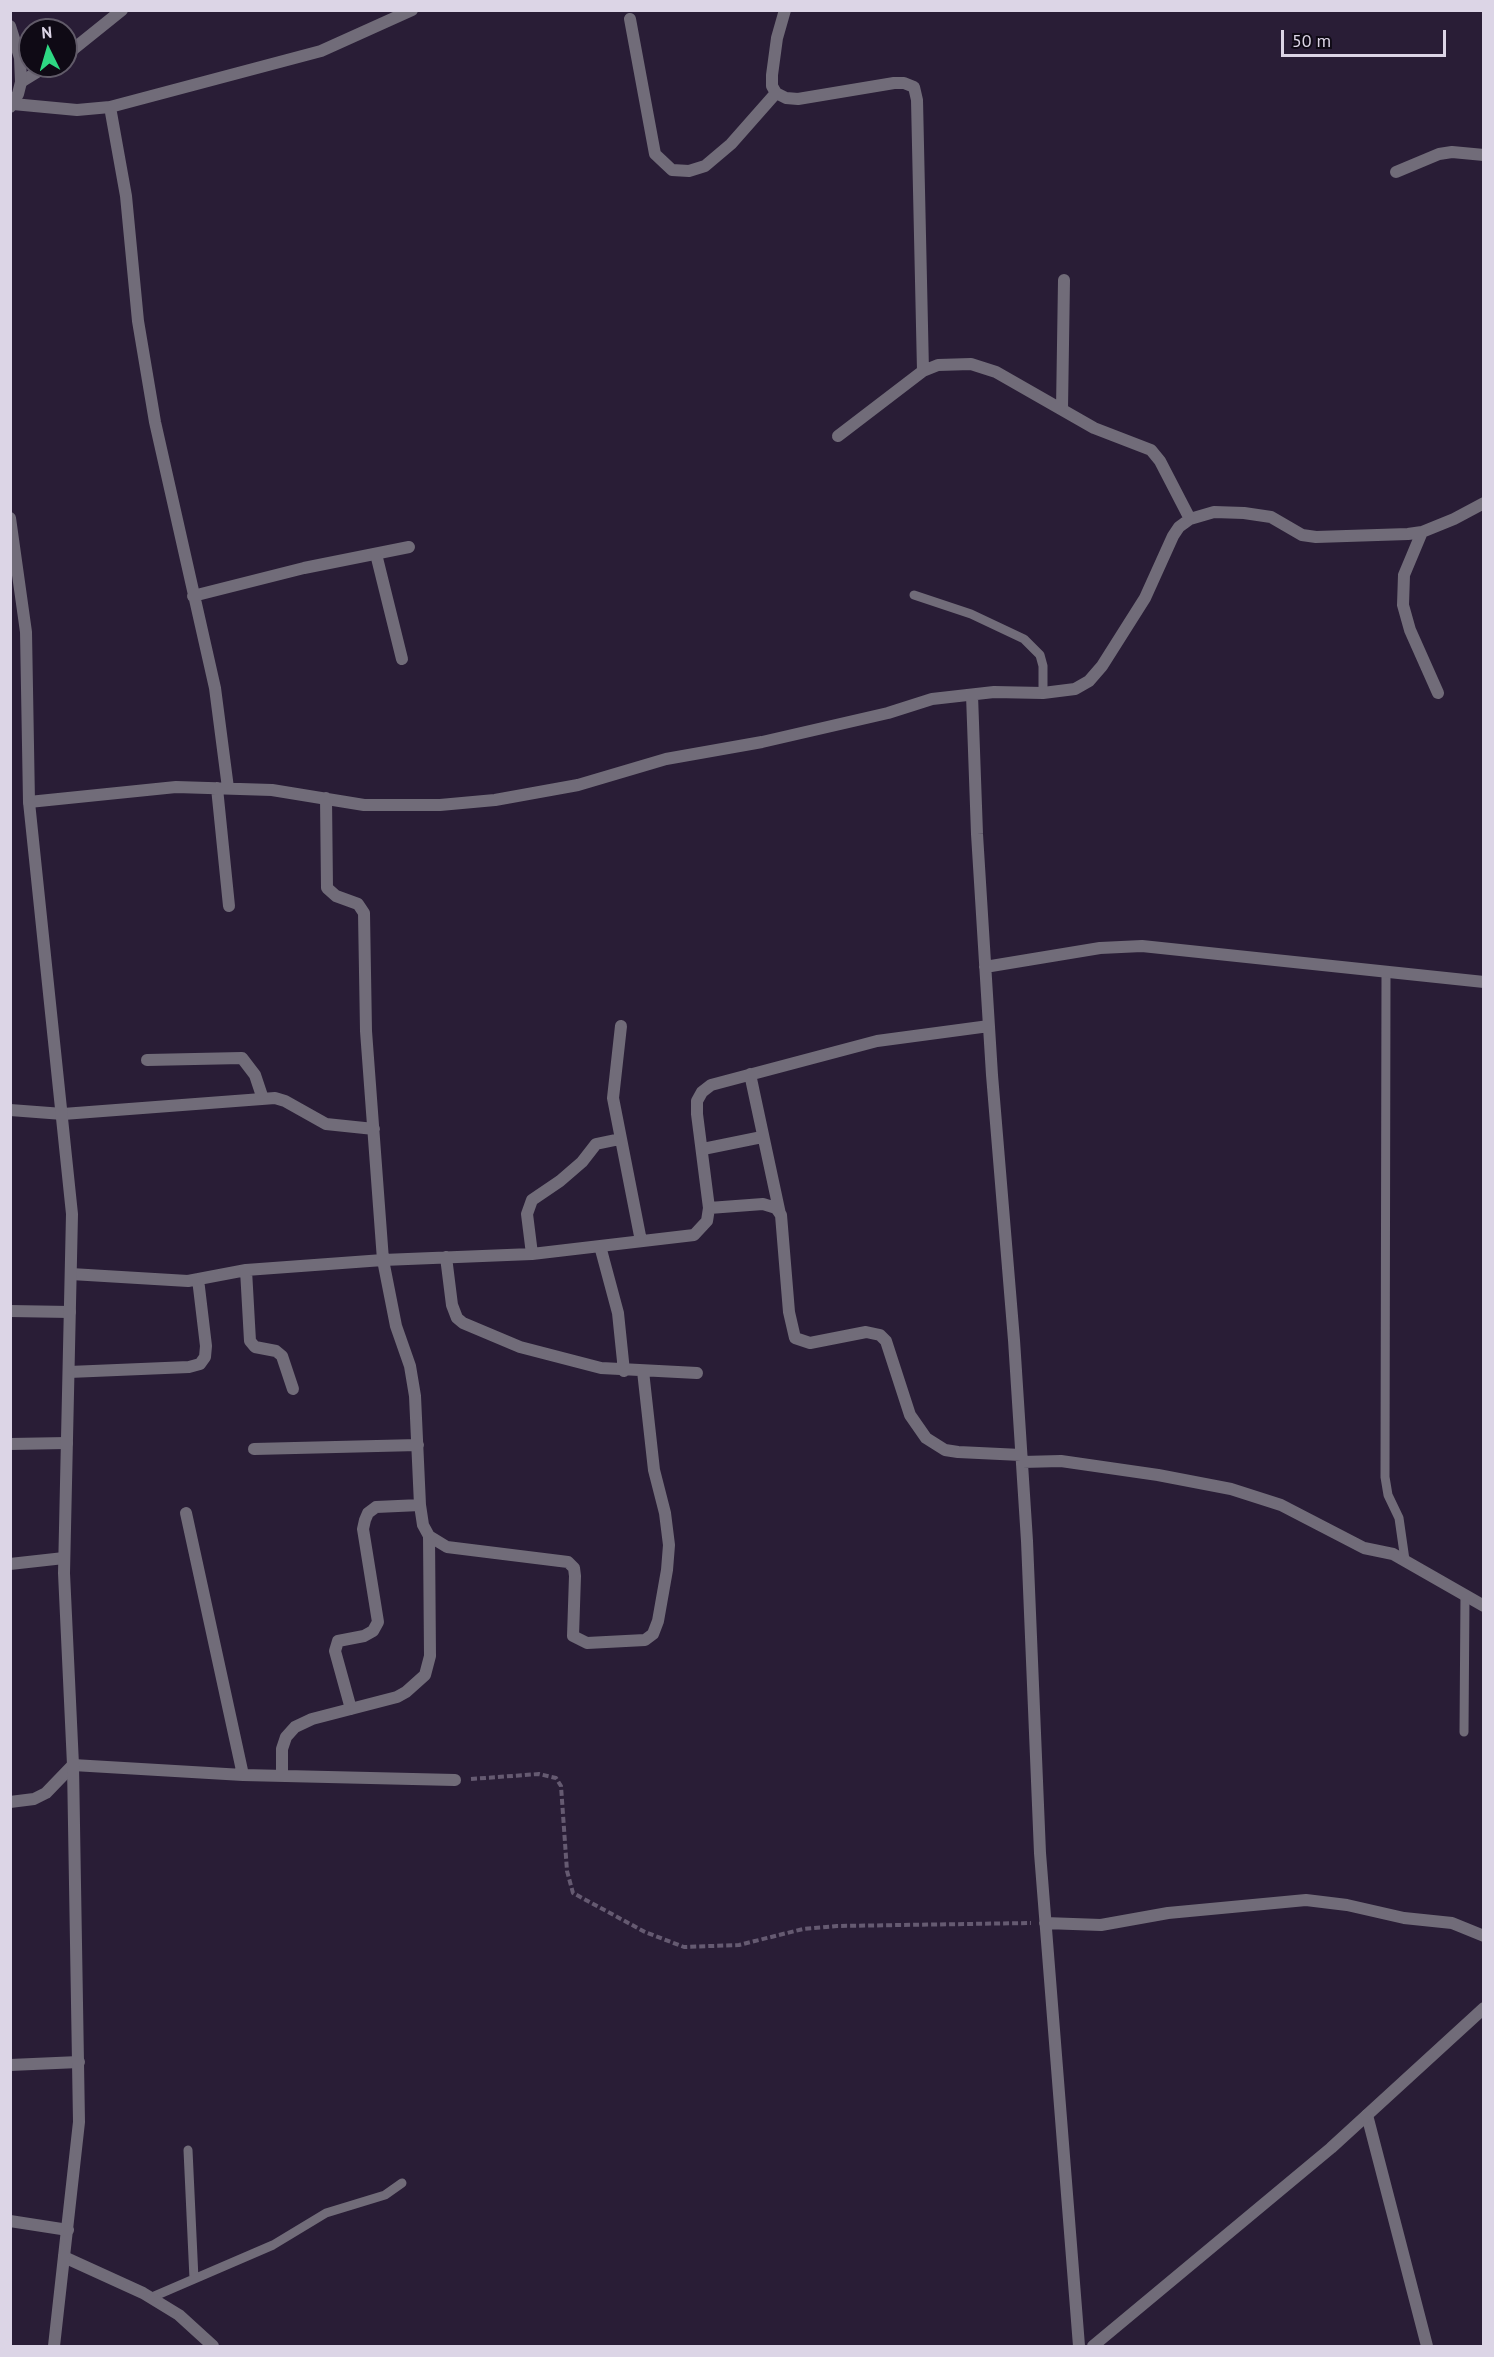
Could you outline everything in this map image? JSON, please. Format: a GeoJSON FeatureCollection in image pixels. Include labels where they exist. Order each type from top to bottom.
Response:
{"type":"FeatureCollection","features":[{"type":"Feature","properties":{"kind":"street"},"geometry":{"type":"LineString","coordinates":[[78,45],[122,10]]}},
{"type":"Feature","properties":{"kind":"street"},"geometry":{"type":"LineString","coordinates":[[10,26],[20,58],[21,82],[12,106],[77,110],[110,107],[291,60],[321,51],[412,10]]}},
{"type":"Feature","properties":{"kind":"street"},"geometry":{"type":"LineString","coordinates":[[784,10],[777,38],[772,75],[772,86],[776,93],[786,98],[798,99],[894,83],[904,83],[914,87],[917,100],[923,371]]}},
{"type":"Feature","properties":{"kind":"street"},"geometry":{"type":"LineString","coordinates":[[630,19],[655,154],[672,170],[689,171],[705,166],[731,144],[776,93]]}},
{"type":"Feature","properties":{"kind":"street"},"geometry":{"type":"LineString","coordinates":[[21,82],[28,78]]}},
{"type":"Feature","properties":{"kind":"street"},"geometry":{"type":"LineString","coordinates":[[110,107],[126,196],[138,321],[155,422],[215,688],[229,906]]}},
{"type":"Feature","properties":{"kind":"street"},"geometry":{"type":"LineString","coordinates":[[1396,172],[1439,154],[1452,152],[1484,155]]}},
{"type":"Feature","properties":{"kind":"street"},"geometry":{"type":"LineString","coordinates":[[1062,409],[1064,280]]}},
{"type":"Feature","properties":{"kind":"street"},"geometry":{"type":"LineString","coordinates":[[838,436],[923,371],[938,365],[971,364],[996,372],[1094,428],[1151,450],[1160,461],[1190,519]]}},
{"type":"Feature","properties":{"kind":"street"},"geometry":{"type":"LineString","coordinates":[[29,802],[98,793],[176,787],[272,790],[364,805],[388,806],[440,805],[506,798],[578,785],[666,759],[812,731],[932,699],[994,692],[1043,693],[1075,689],[1089,681],[1102,666],[1145,598],[1173,536],[1179,526],[1190,519],[1214,512],[1261,515],[1302,535],[1316,537],[1422,532],[1484,503]]}},
{"type":"Feature","properties":{"kind":"street"},"geometry":{"type":"LineString","coordinates":[[10,518],[26,632],[29,802],[72,1214],[64,1558],[73,1765],[79,2122],[54,2346]]}},
{"type":"Feature","properties":{"kind":"street"},"geometry":{"type":"LineString","coordinates":[[1422,532],[1404,575],[1403,605],[1410,630],[1438,693]]}},
{"type":"Feature","properties":{"kind":"street"},"geometry":{"type":"LineString","coordinates":[[193,596],[304,568],[409,548]]}},
{"type":"Feature","properties":{"kind":"street"},"geometry":{"type":"LineString","coordinates":[[376,554],[402,658]]}},
{"type":"Feature","properties":{"kind":"street"},"geometry":{"type":"LineString","coordinates":[[972,695],[985,967],[1022,1458],[1040,1853],[1079,2346]]}},
{"type":"Feature","properties":{"kind":"street"},"geometry":{"type":"LineString","coordinates":[[282,1776],[282,1749],[286,1737],[294,1727],[312,1719],[406,1692],[418,1683],[430,1665],[429,1536],[423,1525],[420,1505],[418,1445],[410,1366],[396,1326],[383,1260],[364,1003],[366,959],[364,913],[358,904],[336,896],[327,888],[326,798]]}},
{"type":"Feature","properties":{"kind":"street"},"geometry":{"type":"LineString","coordinates":[[985,967],[1100,948],[1142,946],[1484,982]]}},
{"type":"Feature","properties":{"kind":"street"},"geometry":{"type":"LineString","coordinates":[[621,1026],[612,1090],[641,1241]]}},
{"type":"Feature","properties":{"kind":"street"},"geometry":{"type":"LineString","coordinates":[[71,1274],[198,1280],[246,1270],[383,1260],[532,1254],[694,1235],[707,1221],[709,1208],[697,1101],[702,1092],[711,1085],[899,1036],[989,1026]]}},
{"type":"Feature","properties":{"kind":"street"},"geometry":{"type":"LineString","coordinates":[[147,1060],[242,1058],[255,1075],[263,1099]]}},
{"type":"Feature","properties":{"kind":"street"},"geometry":{"type":"LineString","coordinates":[[750,1074],[762,1137],[781,1215],[789,1312],[795,1338],[810,1343],[867,1332],[880,1335],[886,1341],[910,1415],[926,1438],[945,1450],[1061,1461],[1208,1483],[1281,1506],[1364,1548],[1393,1554],[1484,1606]]}},
{"type":"Feature","properties":{"kind":"street"},"geometry":{"type":"LineString","coordinates":[[10,1110],[63,1113],[263,1099],[285,1101],[326,1124],[374,1129]]}},
{"type":"Feature","properties":{"kind":"street"},"geometry":{"type":"LineString","coordinates":[[703,1149],[762,1137]]}},
{"type":"Feature","properties":{"kind":"street"},"geometry":{"type":"LineString","coordinates":[[532,1254],[527,1214],[532,1200],[560,1181],[582,1162],[596,1144],[620,1139]]}},
{"type":"Feature","properties":{"kind":"street"},"geometry":{"type":"LineString","coordinates":[[709,1208],[770,1204],[781,1215]]}},
{"type":"Feature","properties":{"kind":"street"},"geometry":{"type":"LineString","coordinates":[[600,1246],[618,1313],[624,1371]]}},
{"type":"Feature","properties":{"kind":"street"},"geometry":{"type":"LineString","coordinates":[[446,1257],[452,1305],[457,1318],[463,1323],[520,1347],[624,1371],[697,1373]]}},
{"type":"Feature","properties":{"kind":"street"},"geometry":{"type":"LineString","coordinates":[[246,1270],[250,1341],[255,1347],[276,1351],[282,1356],[293,1389]]}},
{"type":"Feature","properties":{"kind":"street"},"geometry":{"type":"LineString","coordinates":[[69,1372],[189,1367],[200,1364],[205,1357],[206,1346],[198,1280]]}},
{"type":"Feature","properties":{"kind":"street"},"geometry":{"type":"LineString","coordinates":[[10,1311],[70,1312]]}},
{"type":"Feature","properties":{"kind":"street"},"geometry":{"type":"LineString","coordinates":[[429,1536],[447,1547],[568,1562],[574,1568],[572,1629],[573,1636],[578,1641],[637,1641],[645,1640],[653,1634],[667,1570],[669,1545],[665,1513],[654,1470],[643,1371]]}},
{"type":"Feature","properties":{"kind":"street"},"geometry":{"type":"LineString","coordinates":[[10,1444],[67,1443]]}},
{"type":"Feature","properties":{"kind":"street"},"geometry":{"type":"LineString","coordinates":[[254,1449],[418,1445]]}},
{"type":"Feature","properties":{"kind":"street"},"geometry":{"type":"LineString","coordinates":[[351,1709],[335,1651],[338,1641],[373,1631],[378,1622],[363,1529],[364,1520],[368,1513],[376,1507],[420,1505]]}},
{"type":"Feature","properties":{"kind":"street"},"geometry":{"type":"LineString","coordinates":[[186,1514],[243,1775]]}},
{"type":"Feature","properties":{"kind":"street"},"geometry":{"type":"LineString","coordinates":[[10,1564],[64,1558]]}},
{"type":"Feature","properties":{"kind":"street"},"geometry":{"type":"LineString","coordinates":[[10,1802],[34,1799],[46,1793],[73,1765],[243,1775],[455,1780]]}},
{"type":"Feature","properties":{"kind":"street"},"geometry":{"type":"LineString","coordinates":[[1045,1923],[1101,1925],[1168,1913],[1313,1900],[1404,1918],[1452,1923],[1484,1936]]}},
{"type":"Feature","properties":{"kind":"street"},"geometry":{"type":"LineString","coordinates":[[1098,2345],[1331,2148],[1484,2008]]}},
{"type":"Feature","properties":{"kind":"street"},"geometry":{"type":"LineString","coordinates":[[10,2065],[79,2062]]}},
{"type":"Feature","properties":{"kind":"street"},"geometry":{"type":"LineString","coordinates":[[1367,2115],[1427,2346]]}},
{"type":"Feature","properties":{"kind":"street"},"geometry":{"type":"LineString","coordinates":[[10,2221],[68,2230]]}},
{"type":"Feature","properties":{"kind":"street"},"geometry":{"type":"LineString","coordinates":[[64,2257],[150,2298],[179,2315],[213,2346]]}},
{"type":"Feature","properties":{"kind":"lane"},"geometry":{"type":"LineString","coordinates":[[914,595],[971,614],[1024,639],[1040,655],[1043,666],[1043,693]]}},
{"type":"Feature","properties":{"kind":"lane"},"geometry":{"type":"LineString","coordinates":[[1386,973],[1385,1477],[1388,1495],[1399,1518],[1405,1560]]}},
{"type":"Feature","properties":{"kind":"lane"},"geometry":{"type":"LineString","coordinates":[[1464,1732],[1465,1595]]}},
{"type":"Feature","properties":{"kind":"lane"},"geometry":{"type":"LineString","coordinates":[[188,2150],[194,2279]]}},
{"type":"Feature","properties":{"kind":"lane"},"geometry":{"type":"LineString","coordinates":[[150,2298],[273,2245],[326,2213],[385,2195],[402,2183]]}},
{"type":"Feature","properties":{"kind":"path"},"geometry":{"type":"LineString","coordinates":[[455,1780],[539,1774],[556,1778],[561,1786],[567,1871],[573,1893],[645,1932],[684,1947],[739,1945],[803,1929],[837,1926],[1045,1923]]}}]}
